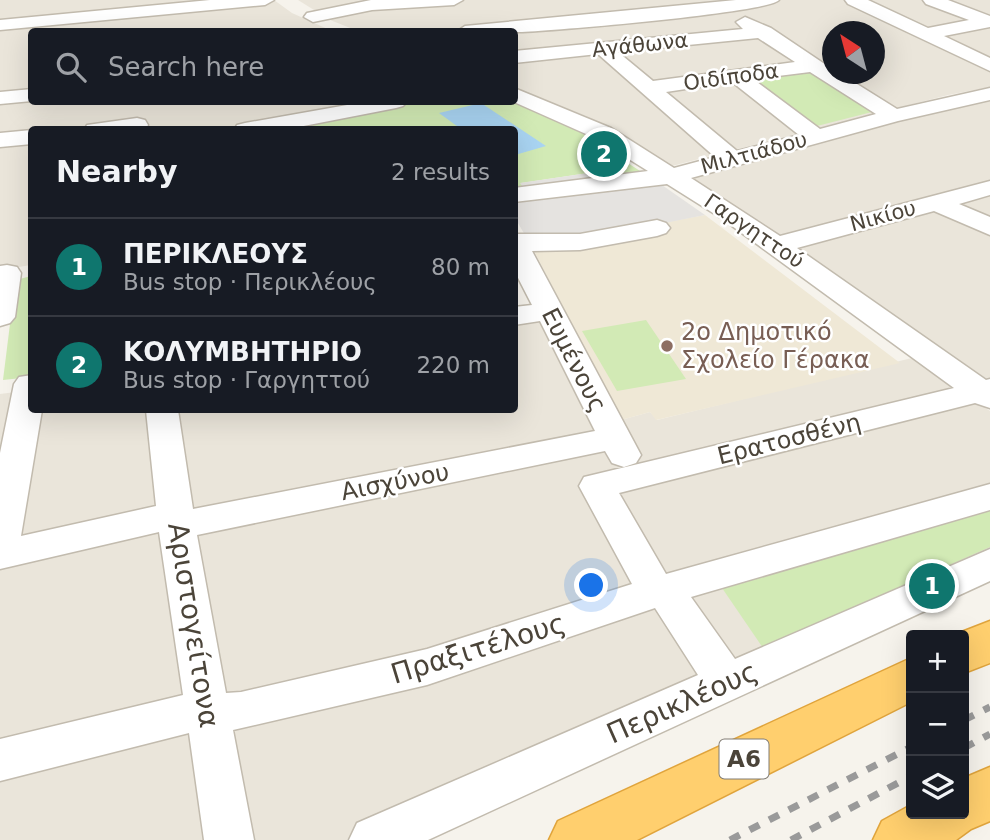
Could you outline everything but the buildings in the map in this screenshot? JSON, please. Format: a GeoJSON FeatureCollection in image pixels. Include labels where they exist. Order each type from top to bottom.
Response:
{"type":"FeatureCollection","features":[{"type":"Feature","properties":{"kind":"highway"},"geometry":{"type":"LineString","coordinates":[[969,650],[990,640]]}},
{"type":"Feature","properties":{"kind":"highway","name":"Α6"},"geometry":{"type":"LineString","coordinates":[[578,840],[906,681]]}},
{"type":"Feature","properties":{"kind":"highway"},"geometry":{"type":"LineString","coordinates":[[969,803],[990,792]]}},
{"type":"Feature","properties":{"kind":"highway"},"geometry":{"type":"LineString","coordinates":[[902,840],[941,819]]}},
{"type":"Feature","properties":{"kind":"street"},"geometry":{"type":"LineString","coordinates":[[0,24],[128,7],[188,14],[265,0]]}},
{"type":"Feature","properties":{"kind":"street"},"geometry":{"type":"LineString","coordinates":[[313,17],[372,5],[454,0]]}},
{"type":"Feature","properties":{"kind":"street"},"geometry":{"type":"LineString","coordinates":[[506,28],[769,0]]}},
{"type":"Feature","properties":{"kind":"street"},"geometry":{"type":"LineString","coordinates":[[855,0],[990,65]]}},
{"type":"Feature","properties":{"kind":"street"},"geometry":{"type":"LineString","coordinates":[[932,0],[989,22]]}},
{"type":"Feature","properties":{"kind":"street"},"geometry":{"type":"LineString","coordinates":[[720,5],[894,116]]}},
{"type":"Feature","properties":{"kind":"street"},"geometry":{"type":"LineString","coordinates":[[295,6],[334,28]]}},
{"type":"Feature","properties":{"kind":"street"},"geometry":{"type":"LineString","coordinates":[[475,10],[486,28]]}},
{"type":"Feature","properties":{"kind":"street"},"geometry":{"type":"LineString","coordinates":[[926,34],[989,22]]}},
{"type":"Feature","properties":{"kind":"street","name":"Αγάθωνα"},"geometry":{"type":"LineString","coordinates":[[518,57],[765,32]]}},
{"type":"Feature","properties":{"kind":"street"},"geometry":{"type":"LineString","coordinates":[[603,49],[732,159]]}},
{"type":"Feature","properties":{"kind":"street"},"geometry":{"type":"LineString","coordinates":[[966,54],[990,50]]}},
{"type":"Feature","properties":{"kind":"street","name":"Οιδίποδα"},"geometry":{"type":"LineString","coordinates":[[648,88],[815,65]]}},
{"type":"Feature","properties":{"kind":"street"},"geometry":{"type":"LineString","coordinates":[[736,76],[816,137]]}},
{"type":"Feature","properties":{"kind":"street","name":"Γαργηττού"},"geometry":{"type":"LineString","coordinates":[[518,91],[603,133],[670,176],[777,245],[987,393]]}},
{"type":"Feature","properties":{"kind":"street","name":"Μιλτιάδου"},"geometry":{"type":"LineString","coordinates":[[518,195],[670,176],[894,116],[990,94]]}},
{"type":"Feature","properties":{"kind":"street"},"geometry":{"type":"LineString","coordinates":[[0,98],[28,95]]}},
{"type":"Feature","properties":{"kind":"street"},"geometry":{"type":"LineString","coordinates":[[135,105],[137,126]]}},
{"type":"Feature","properties":{"kind":"street"},"geometry":{"type":"LineString","coordinates":[[271,126],[380,105]]}},
{"type":"Feature","properties":{"kind":"street"},"geometry":{"type":"LineString","coordinates":[[0,141],[28,138]]}},
{"type":"Feature","properties":{"kind":"street","name":"Νικίου"},"geometry":{"type":"LineString","coordinates":[[777,245],[990,188]]}},
{"type":"Feature","properties":{"kind":"street"},"geometry":{"type":"LineString","coordinates":[[935,202],[990,227]]}},
{"type":"Feature","properties":{"kind":"street"},"geometry":{"type":"LineString","coordinates":[[518,243],[580,242],[657,228]]}},
{"type":"Feature","properties":{"kind":"street","name":"Ευμένους"},"geometry":{"type":"LineString","coordinates":[[518,249],[636,476]]}},
{"type":"Feature","properties":{"kind":"street"},"geometry":{"type":"LineString","coordinates":[[0,317],[13,272]]}},
{"type":"Feature","properties":{"kind":"street"},"geometry":{"type":"LineString","coordinates":[[518,315],[549,311]]}},
{"type":"Feature","properties":{"kind":"street"},"geometry":{"type":"LineString","coordinates":[[0,546],[20,386]]}},
{"type":"Feature","properties":{"kind":"street","name":"Ερατοσθένη"},"geometry":{"type":"LineString","coordinates":[[660,591],[597,486],[987,393]]}},
{"type":"Feature","properties":{"kind":"street","name":"Αριστογείτονα"},"geometry":{"type":"LineString","coordinates":[[162,413],[176,521],[229,840]]}},
{"type":"Feature","properties":{"kind":"street","name":"Αισχύνου"},"geometry":{"type":"LineString","coordinates":[[0,555],[614,438]]}},
{"type":"Feature","properties":{"kind":"street","name":"Πραξιτέλους"},"geometry":{"type":"LineString","coordinates":[[0,760],[184,715],[209,711],[241,711],[427,667],[660,591],[990,497]]}},
{"type":"Feature","properties":{"kind":"street","name":"Περικλέους"},"geometry":{"type":"LineString","coordinates":[[374,840],[990,564]]}},
{"type":"Feature","properties":{"kind":"street"},"geometry":{"type":"LineString","coordinates":[[660,591],[727,682]]}},
{"type":"Feature","properties":{"kind":"shaded area"},"geometry":{"type":"Polygon","coordinates":[[[0,0],[274,0],[292,13],[325,28],[28,28],[28,91],[0,94],[0,0]]]}},
{"type":"Feature","properties":{"kind":"shaded area"},"geometry":{"type":"Polygon","coordinates":[[[298,0],[990,0],[990,87],[948,95],[672,166],[586,116],[518,90],[518,28],[350,28],[330,20],[298,0]]]}},
{"type":"Feature","properties":{"kind":"shaded area"},"geometry":{"type":"Polygon","coordinates":[[[990,95],[990,381],[780,237],[683,175],[990,95]]]}},
{"type":"Feature","properties":{"kind":"shaded area"},"geometry":{"type":"Polygon","coordinates":[[[28,99],[28,105],[387,105],[280,126],[28,126],[28,265],[0,270],[0,102],[28,99]]]}},
{"type":"Feature","properties":{"kind":"shaded area"},"geometry":{"type":"Polygon","coordinates":[[[602,171],[616,184],[659,183],[705,215],[665,223],[670,229],[584,244],[532,247],[518,223],[518,197],[529,196],[520,183],[602,171]]]}},
{"type":"Feature","properties":{"kind":"shaded area","name":"2ο Δημοτικό Σχολείο Γέρακα"},"geometry":{"type":"Polygon","coordinates":[[[705,215],[900,363],[656,420],[650,412],[621,420],[532,247],[705,215]]]}},
{"type":"Feature","properties":{"kind":"shaded area"},"geometry":{"type":"Polygon","coordinates":[[[561,304],[621,420],[650,412],[657,420],[912,358],[990,411],[990,555],[347,840],[0,840],[0,394],[28,390],[28,413],[518,413],[518,310],[561,304]]]}},
{"type":"Feature","properties":{"kind":"green space"},"geometry":{"type":"Polygon","coordinates":[[[808,69],[822,78],[822,84],[830,84],[872,112],[813,127],[746,78],[808,69]]]}},
{"type":"Feature","properties":{"kind":"green space"},"geometry":{"type":"Polygon","coordinates":[[[518,104],[573,127],[640,171],[608,177],[602,171],[521,183],[525,189],[518,190],[518,126],[274,126],[386,105],[518,104]]]}},
{"type":"Feature","properties":{"kind":"green space"},"geometry":{"type":"Polygon","coordinates":[[[28,277],[28,377],[3,380],[16,280],[28,277]]]}},
{"type":"Feature","properties":{"kind":"green space"},"geometry":{"type":"Polygon","coordinates":[[[646,320],[686,379],[617,391],[582,331],[646,320]]]}},
{"type":"Feature","properties":{"kind":"green space"},"geometry":{"type":"Polygon","coordinates":[[[990,507],[990,547],[763,648],[720,585],[990,507]]]}},
{"type":"Feature","properties":{"kind":"water"},"geometry":{"type":"Polygon","coordinates":[[[484,105],[516,126],[457,126],[439,113],[484,105]]]}},
{"type":"Feature","properties":{"kind":"water"},"geometry":{"type":"Polygon","coordinates":[[[518,127],[546,146],[518,154],[518,127]]]}},
{"type":"Feature","properties":{"kind":"railway"},"geometry":{"type":"LineString","coordinates":[[969,718],[990,707]]}},
{"type":"Feature","properties":{"kind":"railway"},"geometry":{"type":"LineString","coordinates":[[969,745],[990,734]]}},
{"type":"Feature","properties":{"kind":"railway"},"geometry":{"type":"LineString","coordinates":[[730,840],[906,750]]}},
{"type":"Feature","properties":{"kind":"railway"},"geometry":{"type":"LineString","coordinates":[[791,840],[906,779]]}},
{"type":"Feature","properties":{"kind":"place","name":"ΚΟΛΥΜΒΗΤΗΡΙΟ"},"geometry":{"type":"Point","coordinates":[604,154]}},
{"type":"Feature","properties":{"kind":"place","name":"2ο Δημοτικό Σχολείο Γέρακα"},"geometry":{"type":"Point","coordinates":[667,346]}},
{"type":"Feature","properties":{"kind":"place","name":"ΠΕΡΙΚΛΕΟΥΣ"},"geometry":{"type":"Point","coordinates":[932,586]}}]}
